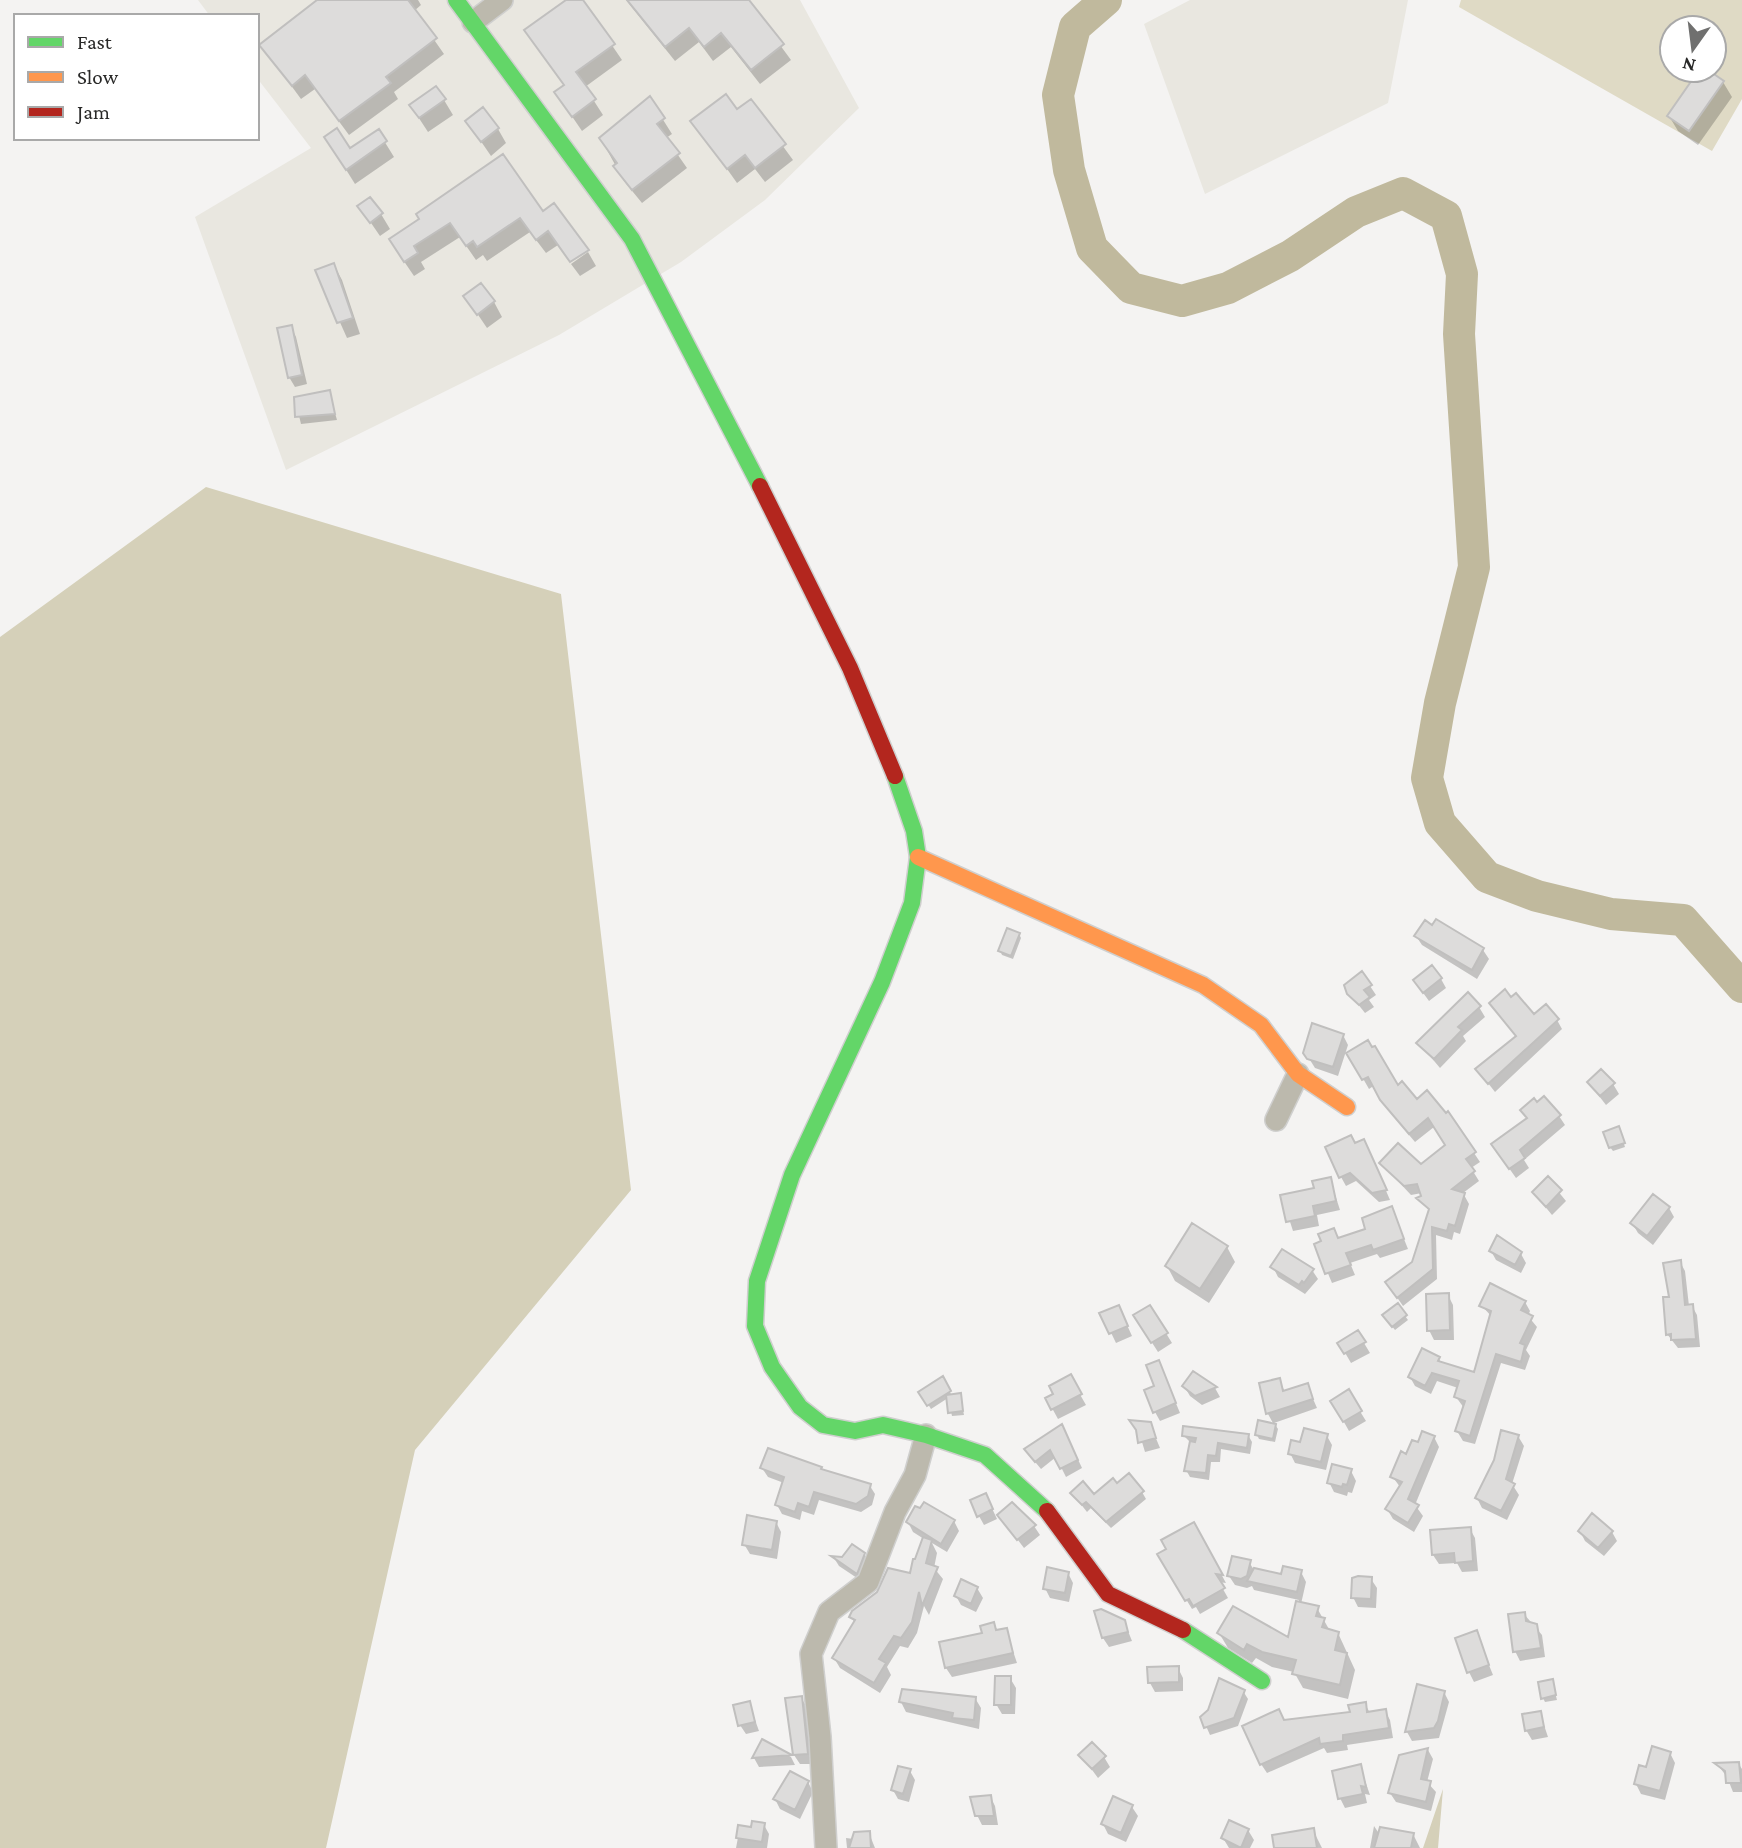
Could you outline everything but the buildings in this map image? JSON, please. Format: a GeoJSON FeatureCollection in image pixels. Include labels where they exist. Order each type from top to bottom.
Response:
{"type":"FeatureCollection","features":[{"type":"Feature","properties":{"kind":"street"},"geometry":{"type":"LineString","coordinates":[[456,0],[632,239],[850,668],[899,785],[914,831],[918,857],[912,903],[883,982],[792,1175],[757,1281],[753,1305],[755,1326],[772,1367],[810,1418],[841,1430],[855,1431],[883,1425],[926,1435],[985,1455],[1049,1513],[1108,1594],[1168,1621],[1262,1681]]}},
{"type":"Feature","properties":{"kind":"street"},"geometry":{"type":"LineString","coordinates":[[473,22],[502,0]]}},
{"type":"Feature","properties":{"kind":"street"},"geometry":{"type":"LineString","coordinates":[[918,857],[1203,985],[1261,1026],[1298,1073],[1347,1107]]}},
{"type":"Feature","properties":{"kind":"street"},"geometry":{"type":"LineString","coordinates":[[1276,1120],[1298,1073]]}},
{"type":"Feature","properties":{"kind":"street"},"geometry":{"type":"LineString","coordinates":[[826,1848],[820,1737],[811,1654],[829,1612],[868,1582],[895,1512],[915,1475],[926,1435]]}},
{"type":"Feature","properties":{"kind":"shaded area"},"geometry":{"type":"Polygon","coordinates":[[[198,0],[800,0],[859,108],[765,200],[681,262],[559,335],[286,470],[195,217],[311,148],[259,81],[259,14],[208,14],[198,0]]]}},
{"type":"Feature","properties":{"kind":"shaded area"},"geometry":{"type":"Polygon","coordinates":[[[1190,0],[1408,0],[1388,103],[1205,194],[1144,24],[1190,0]]]}},
{"type":"Feature","properties":{"kind":"shaded area"},"geometry":{"type":"Polygon","coordinates":[[[1461,0],[1742,0],[1742,99],[1712,151],[1459,7],[1461,0]]]}},
{"type":"Feature","properties":{"kind":"shaded area"},"geometry":{"type":"Polygon","coordinates":[[[206,487],[561,594],[631,1190],[415,1450],[326,1848],[0,1848],[0,637],[206,487]]]}},
{"type":"Feature","properties":{"kind":"shaded area"},"geometry":{"type":"Polygon","coordinates":[[[1443,1789],[1438,1848],[1423,1848],[1443,1789]]]}},
{"type":"Feature","properties":{"kind":"waterway"},"geometry":{"type":"LineString","coordinates":[[1106,0],[1075,27],[1058,95],[1069,170],[1092,248],[1131,288],[1182,301],[1228,288],[1290,256],[1356,212],[1403,193],[1446,216],[1462,274],[1459,334],[1474,567],[1440,703],[1427,778],[1440,823],[1487,877],[1537,896],[1611,914],[1683,920],[1742,987]]}},
{"type":"Feature","properties":{"kind":"traffic: fast"},"geometry":{"type":"LineString","coordinates":[[456,0],[632,239],[760,486]]}},
{"type":"Feature","properties":{"kind":"traffic: fast"},"geometry":{"type":"LineString","coordinates":[[895,776],[914,831],[918,857],[912,903],[882,982],[792,1175],[757,1281],[755,1326],[772,1367],[800,1407],[823,1425],[855,1431],[883,1425],[926,1435],[985,1455],[1047,1511]]}},
{"type":"Feature","properties":{"kind":"traffic: fast"},"geometry":{"type":"LineString","coordinates":[[1183,1630],[1262,1681]]}},
{"type":"Feature","properties":{"kind":"traffic: slow"},"geometry":{"type":"LineString","coordinates":[[918,857],[1203,985],[1261,1025],[1298,1074],[1347,1107]]}},
{"type":"Feature","properties":{"kind":"traffic: jam"},"geometry":{"type":"LineString","coordinates":[[760,486],[850,668],[895,776]]}},
{"type":"Feature","properties":{"kind":"traffic: jam"},"geometry":{"type":"LineString","coordinates":[[1047,1511],[1108,1594],[1183,1630]]}}]}
